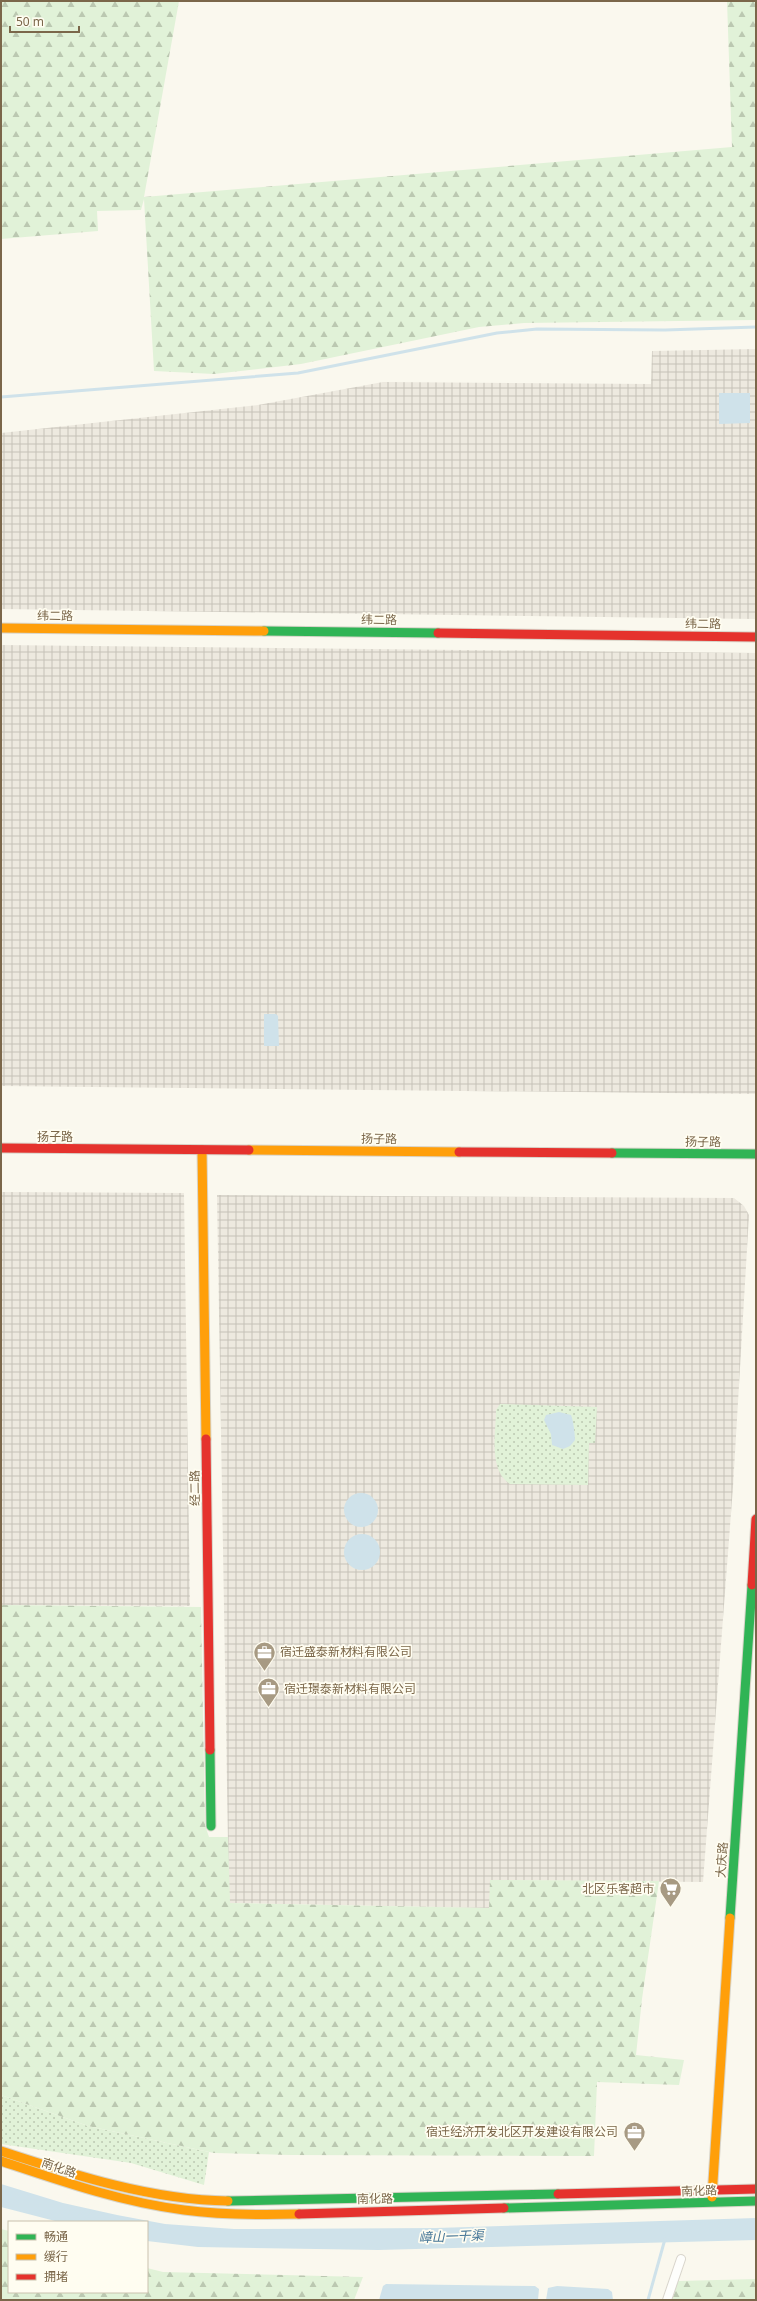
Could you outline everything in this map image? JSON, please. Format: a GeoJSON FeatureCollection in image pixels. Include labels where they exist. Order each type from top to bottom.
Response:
{"type":"FeatureCollection","features":[{"type":"Feature","properties":{"kind":"street","name":"纬二路"},"geometry":{"type":"LineString","coordinates":[[1,628],[756,637]]}},
{"type":"Feature","properties":{"kind":"street","name":"扬子路"},"geometry":{"type":"LineString","coordinates":[[1,1148],[756,1154]]}},
{"type":"Feature","properties":{"kind":"street","name":"经二路"},"geometry":{"type":"LineString","coordinates":[[202,1150],[211,1826]]}},
{"type":"Feature","properties":{"kind":"street","name":"大庆路"},"geometry":{"type":"LineString","coordinates":[[712,2203],[756,1519]]}},
{"type":"Feature","properties":{"kind":"street","name":"南化路"},"geometry":{"type":"LineString","coordinates":[[1,2151],[117,2186],[169,2196],[217,2201],[295,2201],[756,2190]]}},
{"type":"Feature","properties":{"kind":"street","name":"南化路"},"geometry":{"type":"LineString","coordinates":[[1,2161],[80,2188],[113,2196],[170,2208],[218,2212],[287,2214],[756,2201]]}},
{"type":"Feature","properties":{"kind":"street"},"geometry":{"type":"LineString","coordinates":[[667,2300],[681,2259]]}},
{"type":"Feature","properties":{"kind":"shaded area"},"geometry":{"type":"Polygon","coordinates":[[[756,349],[756,619],[1,609],[1,433],[258,405],[383,382],[651,384],[652,351],[756,349]]]}},
{"type":"Feature","properties":{"kind":"shaded area"},"geometry":{"type":"Polygon","coordinates":[[[1,645],[756,653],[756,1094],[1,1086],[1,645]]]}},
{"type":"Feature","properties":{"kind":"shaded area"},"geometry":{"type":"Polygon","coordinates":[[[1,1192],[184,1193],[190,1606],[1,1605],[1,1192]]]}},
{"type":"Feature","properties":{"kind":"shaded area"},"geometry":{"type":"Polygon","coordinates":[[[217,1195],[734,1198],[744,1206],[749,1215],[733,1487],[703,1882],[490,1880],[490,1908],[229,1903],[217,1195]]]}},
{"type":"Feature","properties":{"kind":"green space"},"geometry":{"type":"Polygon","coordinates":[[[1,1],[179,1],[144,197],[732,147],[727,1],[756,1],[756,320],[524,323],[479,327],[301,364],[214,374],[154,371],[144,199],[141,210],[97,211],[98,231],[1,239],[1,1]]]}},
{"type":"Feature","properties":{"kind":"green space"},"geometry":{"type":"Polygon","coordinates":[[[500,1404],[597,1407],[595,1443],[589,1443],[588,1485],[510,1484],[503,1478],[496,1460],[495,1450],[496,1410],[500,1404]]]}},
{"type":"Feature","properties":{"kind":"green space"},"geometry":{"type":"Polygon","coordinates":[[[1,1605],[201,1607],[205,1825],[209,1837],[228,1837],[230,1903],[489,1908],[490,1880],[659,1881],[642,1999],[636,2055],[684,2060],[679,2085],[597,2082],[594,2156],[290,2155],[214,2153],[88,2126],[1,2095],[1,1605]]]}},
{"type":"Feature","properties":{"kind":"green space"},"geometry":{"type":"Polygon","coordinates":[[[1,2095],[88,2126],[209,2152],[204,2185],[131,2163],[1,2144],[1,2095]]]}},
{"type":"Feature","properties":{"kind":"green space"},"geometry":{"type":"Polygon","coordinates":[[[1,2229],[8,2231],[8,2293],[148,2293],[148,2268],[163,2272],[363,2277],[354,2300],[1,2300],[1,2229]]]}},
{"type":"Feature","properties":{"kind":"green space"},"geometry":{"type":"Polygon","coordinates":[[[756,2279],[756,2300],[672,2300],[678,2281],[756,2279]]]}},
{"type":"Feature","properties":{"kind":"water"},"geometry":{"type":"Polygon","coordinates":[[[719,393],[750,393],[750,423],[719,424],[719,393]]]}},
{"type":"Feature","properties":{"kind":"water"},"geometry":{"type":"Polygon","coordinates":[[[264,1014],[276,1014],[278,1016],[279,1046],[264,1046],[264,1014]]]}},
{"type":"Feature","properties":{"kind":"water"},"geometry":{"type":"Polygon","coordinates":[[[559,1412],[571,1415],[575,1434],[575,1440],[570,1446],[563,1449],[552,1445],[551,1434],[544,1420],[546,1415],[559,1412]]]}},
{"type":"Feature","properties":{"kind":"water"},"geometry":{"type":"Polygon","coordinates":[[[358,1493],[364,1493],[368,1494],[375,1500],[378,1510],[377,1517],[371,1524],[364,1527],[358,1527],[354,1526],[347,1520],[344,1513],[344,1507],[345,1503],[351,1496],[358,1493]]]}},
{"type":"Feature","properties":{"kind":"water"},"geometry":{"type":"Polygon","coordinates":[[[366,1534],[375,1539],[379,1545],[379,1559],[375,1565],[366,1570],[358,1570],[349,1565],[345,1559],[344,1548],[349,1539],[355,1535],[366,1534]]]}},
{"type":"Feature","properties":{"kind":"water","name":"嶂山一干渠"},"geometry":{"type":"Polygon","coordinates":[[[1,2184],[63,2203],[165,2224],[234,2229],[436,2228],[756,2218],[756,2240],[378,2250],[198,2247],[148,2241],[148,2221],[55,2221],[1,2207],[1,2184]]]}},
{"type":"Feature","properties":{"kind":"water"},"geometry":{"type":"Polygon","coordinates":[[[386,2284],[535,2286],[539,2289],[538,2300],[379,2300],[383,2286],[386,2284]]]}},
{"type":"Feature","properties":{"kind":"water"},"geometry":{"type":"Polygon","coordinates":[[[557,2286],[608,2289],[612,2292],[613,2300],[546,2300],[548,2288],[557,2286]]]}},
{"type":"Feature","properties":{"kind":"waterway"},"geometry":{"type":"LineString","coordinates":[[1,397],[298,373],[497,333],[537,329],[665,330],[756,327]]}},
{"type":"Feature","properties":{"kind":"waterway"},"geometry":{"type":"LineString","coordinates":[[648,2300],[665,2239]]}},
{"type":"Feature","properties":{"kind":"traffic: fast"},"geometry":{"type":"LineString","coordinates":[[264,631],[438,633]]}},
{"type":"Feature","properties":{"kind":"traffic: fast"},"geometry":{"type":"LineString","coordinates":[[612,1153],[756,1154]]}},
{"type":"Feature","properties":{"kind":"traffic: fast"},"geometry":{"type":"LineString","coordinates":[[730,1918],[752,1585]]}},
{"type":"Feature","properties":{"kind":"traffic: fast"},"geometry":{"type":"LineString","coordinates":[[210,1750],[211,1826]]}},
{"type":"Feature","properties":{"kind":"traffic: fast"},"geometry":{"type":"LineString","coordinates":[[228,2201],[558,2194]]}},
{"type":"Feature","properties":{"kind":"traffic: fast"},"geometry":{"type":"LineString","coordinates":[[504,2208],[756,2201]]}},
{"type":"Feature","properties":{"kind":"traffic: slow"},"geometry":{"type":"LineString","coordinates":[[1,628],[264,631]]}},
{"type":"Feature","properties":{"kind":"traffic: slow"},"geometry":{"type":"LineString","coordinates":[[202,1150],[206,1439]]}},
{"type":"Feature","properties":{"kind":"traffic: slow"},"geometry":{"type":"LineString","coordinates":[[249,1150],[459,1152]]}},
{"type":"Feature","properties":{"kind":"traffic: slow"},"geometry":{"type":"LineString","coordinates":[[712,2197],[730,1918]]}},
{"type":"Feature","properties":{"kind":"traffic: slow"},"geometry":{"type":"LineString","coordinates":[[1,2151],[56,2169],[113,2185],[170,2196],[199,2200],[228,2201]]}},
{"type":"Feature","properties":{"kind":"traffic: slow"},"geometry":{"type":"LineString","coordinates":[[1,2161],[91,2190],[137,2202],[198,2212],[227,2214],[299,2214]]}},
{"type":"Feature","properties":{"kind":"traffic: jam"},"geometry":{"type":"LineString","coordinates":[[438,633],[756,637]]}},
{"type":"Feature","properties":{"kind":"traffic: jam"},"geometry":{"type":"LineString","coordinates":[[1,1148],[249,1150]]}},
{"type":"Feature","properties":{"kind":"traffic: jam"},"geometry":{"type":"LineString","coordinates":[[459,1152],[612,1153]]}},
{"type":"Feature","properties":{"kind":"traffic: jam"},"geometry":{"type":"LineString","coordinates":[[206,1439],[210,1750]]}},
{"type":"Feature","properties":{"kind":"traffic: jam"},"geometry":{"type":"LineString","coordinates":[[752,1585],[756,1519]]}},
{"type":"Feature","properties":{"kind":"traffic: jam"},"geometry":{"type":"LineString","coordinates":[[558,2194],[756,2189]]}},
{"type":"Feature","properties":{"kind":"traffic: jam"},"geometry":{"type":"LineString","coordinates":[[299,2214],[504,2208]]}},
{"type":"Feature","properties":{"kind":"place","name":"宿迁盛泰新材料有限公司"},"geometry":{"type":"Point","coordinates":[265,1672]}},
{"type":"Feature","properties":{"kind":"place","name":"宿迁璟泰新材料有限公司"},"geometry":{"type":"Point","coordinates":[268,1708]}},
{"type":"Feature","properties":{"kind":"place","name":"北区乐客超市"},"geometry":{"type":"Point","coordinates":[670,1908]}},
{"type":"Feature","properties":{"kind":"place","name":"宿迁经济开发北区开发建设有限公司"},"geometry":{"type":"Point","coordinates":[634,2152]}}]}
